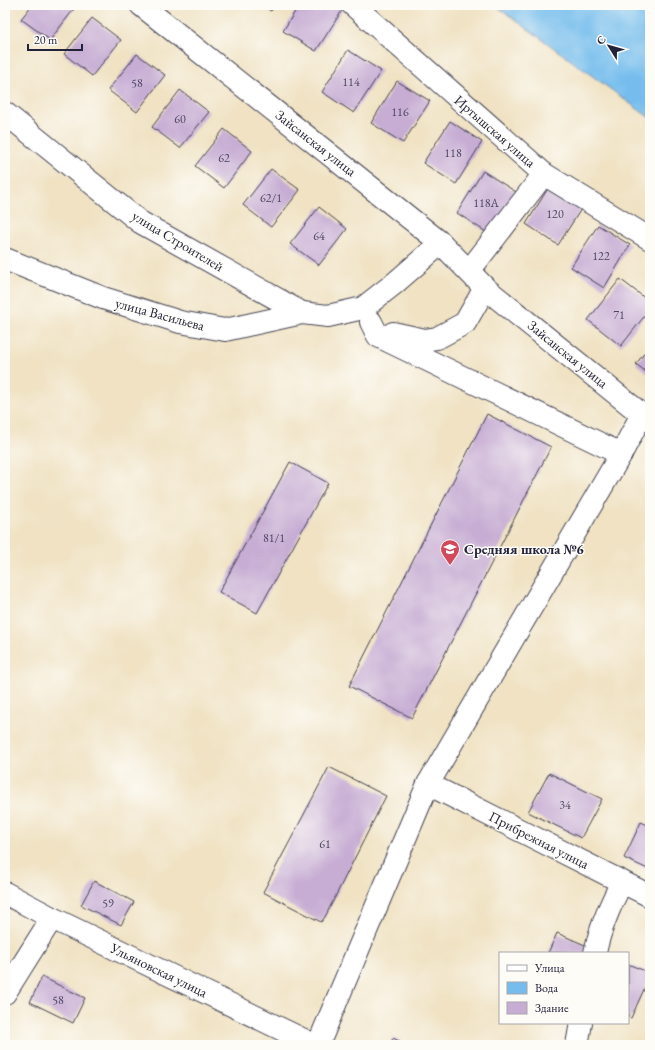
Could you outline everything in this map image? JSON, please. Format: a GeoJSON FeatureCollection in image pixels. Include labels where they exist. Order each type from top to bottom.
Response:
{"type":"FeatureCollection","features":[{"type":"Feature","properties":{"kind":"street","name":"Зайсанская улица"},"geometry":{"type":"LineString","coordinates":[[142,5],[441,243],[485,288],[646,418]]}},
{"type":"Feature","properties":{"kind":"street","name":"Иртышская улица"},"geometry":{"type":"LineString","coordinates":[[353,5],[544,174],[650,239]]}},
{"type":"Feature","properties":{"kind":"street","name":"улица Строителей"},"geometry":{"type":"LineString","coordinates":[[5,113],[140,222],[302,313]]}},
{"type":"Feature","properties":{"kind":"street"},"geometry":{"type":"LineString","coordinates":[[469,271],[544,174]]}},
{"type":"Feature","properties":{"kind":"street","name":"улица Васильева"},"geometry":{"type":"LineString","coordinates":[[5,259],[103,298],[180,322],[224,330],[302,313],[328,316],[367,315],[395,283],[441,243]]}},
{"type":"Feature","properties":{"kind":"street"},"geometry":{"type":"LineString","coordinates":[[367,315],[382,331],[424,340],[437,338],[465,323],[485,288]]}},
{"type":"Feature","properties":{"kind":"street"},"geometry":{"type":"LineString","coordinates":[[367,315],[378,336],[621,454]]}},
{"type":"Feature","properties":{"kind":"street"},"geometry":{"type":"LineString","coordinates":[[318,1045],[428,784],[621,454],[646,418]]}},
{"type":"Feature","properties":{"kind":"street","name":"Прибрежная улица"},"geometry":{"type":"LineString","coordinates":[[428,784],[650,896]]}},
{"type":"Feature","properties":{"kind":"street"},"geometry":{"type":"LineString","coordinates":[[595,952],[609,907],[622,882]]}},
{"type":"Feature","properties":{"kind":"street","name":"Ульяновская улица"},"geometry":{"type":"LineString","coordinates":[[5,893],[52,918],[314,1045]]}},
{"type":"Feature","properties":{"kind":"street"},"geometry":{"type":"LineString","coordinates":[[5,993],[52,918]]}},
{"type":"Feature","properties":{"kind":"street"},"geometry":{"type":"LineString","coordinates":[[577,1045],[581,1024]]}},
{"type":"Feature","properties":{"kind":"water"},"geometry":{"type":"Polygon","coordinates":[[[495,5],[650,5],[650,118],[495,5]]]}},
{"type":"Feature","properties":{"kind":"building"},"geometry":{"type":"Polygon","coordinates":[[[32,5],[77,5],[50,40],[21,19],[32,5]]]}},
{"type":"Feature","properties":{"kind":"building"},"geometry":{"type":"Polygon","coordinates":[[[261,5],[275,5],[271,11],[261,5]]]}},
{"type":"Feature","properties":{"kind":"building"},"geometry":{"type":"Polygon","coordinates":[[[299,5],[336,5],[343,9],[316,51],[283,31],[299,5]]]}},
{"type":"Feature","properties":{"kind":"building"},"geometry":{"type":"Polygon","coordinates":[[[92,18],[121,40],[92,76],[64,54],[92,18]]]}},
{"type":"Feature","properties":{"kind":"building"},"geometry":{"type":"Polygon","coordinates":[[[348,50],[381,71],[354,113],[322,92],[348,50]]]}},
{"type":"Feature","properties":{"kind":"building"},"geometry":{"type":"Polygon","coordinates":[[[137,54],[165,75],[137,112],[108,90],[137,54]]]}},
{"type":"Feature","properties":{"kind":"building"},"geometry":{"type":"Polygon","coordinates":[[[397,81],[430,101],[403,143],[371,123],[397,81]]]}},
{"type":"Feature","properties":{"kind":"building"},"geometry":{"type":"Polygon","coordinates":[[[180,90],[209,112],[180,148],[152,127],[180,90]]]}},
{"type":"Feature","properties":{"kind":"building"},"geometry":{"type":"Polygon","coordinates":[[[450,121],[482,142],[456,184],[423,163],[450,121]]]}},
{"type":"Feature","properties":{"kind":"building"},"geometry":{"type":"Polygon","coordinates":[[[224,129],[252,151],[224,188],[195,166],[224,129]]]}},
{"type":"Feature","properties":{"kind":"building"},"geometry":{"type":"Polygon","coordinates":[[[271,169],[300,190],[271,227],[243,205],[271,169]]]}},
{"type":"Feature","properties":{"kind":"building"},"geometry":{"type":"Polygon","coordinates":[[[483,171],[516,192],[489,234],[457,213],[483,171]]]}},
{"type":"Feature","properties":{"kind":"building"},"geometry":{"type":"Polygon","coordinates":[[[552,182],[585,203],[558,245],[526,224],[552,182]]]}},
{"type":"Feature","properties":{"kind":"building"},"geometry":{"type":"Polygon","coordinates":[[[319,207],[347,229],[319,265],[290,244],[319,207]]]}},
{"type":"Feature","properties":{"kind":"building"},"geometry":{"type":"Polygon","coordinates":[[[598,225],[630,245],[604,288],[571,267],[598,225]]]}},
{"type":"Feature","properties":{"kind":"building"},"geometry":{"type":"Polygon","coordinates":[[[620,279],[650,302],[650,309],[621,346],[588,320],[620,279]]]}},
{"type":"Feature","properties":{"kind":"building"},"geometry":{"type":"Polygon","coordinates":[[[650,346],[650,375],[636,364],[650,346]]]}},
{"type":"Feature","properties":{"kind":"building","name":"Средняя школа №6"},"geometry":{"type":"Polygon","coordinates":[[[487,414],[551,447],[412,718],[349,686],[487,414]]]}},
{"type":"Feature","properties":{"kind":"building"},"geometry":{"type":"Polygon","coordinates":[[[290,462],[328,483],[257,613],[219,592],[290,462]]]}},
{"type":"Feature","properties":{"kind":"building"},"geometry":{"type":"Polygon","coordinates":[[[329,767],[386,796],[325,917],[321,922],[263,892],[329,767]]]}},
{"type":"Feature","properties":{"kind":"building"},"geometry":{"type":"Polygon","coordinates":[[[549,773],[602,799],[581,838],[528,812],[549,773]]]}},
{"type":"Feature","properties":{"kind":"building"},"geometry":{"type":"Polygon","coordinates":[[[641,822],[650,826],[650,870],[624,858],[641,822]]]}},
{"type":"Feature","properties":{"kind":"building"},"geometry":{"type":"Polygon","coordinates":[[[94,881],[134,902],[121,925],[81,905],[94,881]]]}},
{"type":"Feature","properties":{"kind":"building"},"geometry":{"type":"Polygon","coordinates":[[[557,933],[592,948],[590,952],[548,952],[557,933]]]}},
{"type":"Feature","properties":{"kind":"building"},"geometry":{"type":"Polygon","coordinates":[[[629,964],[650,973],[631,1018],[629,1017],[629,964]]]}},
{"type":"Feature","properties":{"kind":"building"},"geometry":{"type":"Polygon","coordinates":[[[42,977],[85,998],[73,1023],[30,1002],[42,977]]]}},
{"type":"Feature","properties":{"kind":"building"},"geometry":{"type":"Polygon","coordinates":[[[393,1038],[408,1045],[390,1045],[393,1038]]]}},
{"type":"Feature","properties":{"kind":"place","name":"Средняя школа №6"},"geometry":{"type":"Point","coordinates":[450,566]}}]}
